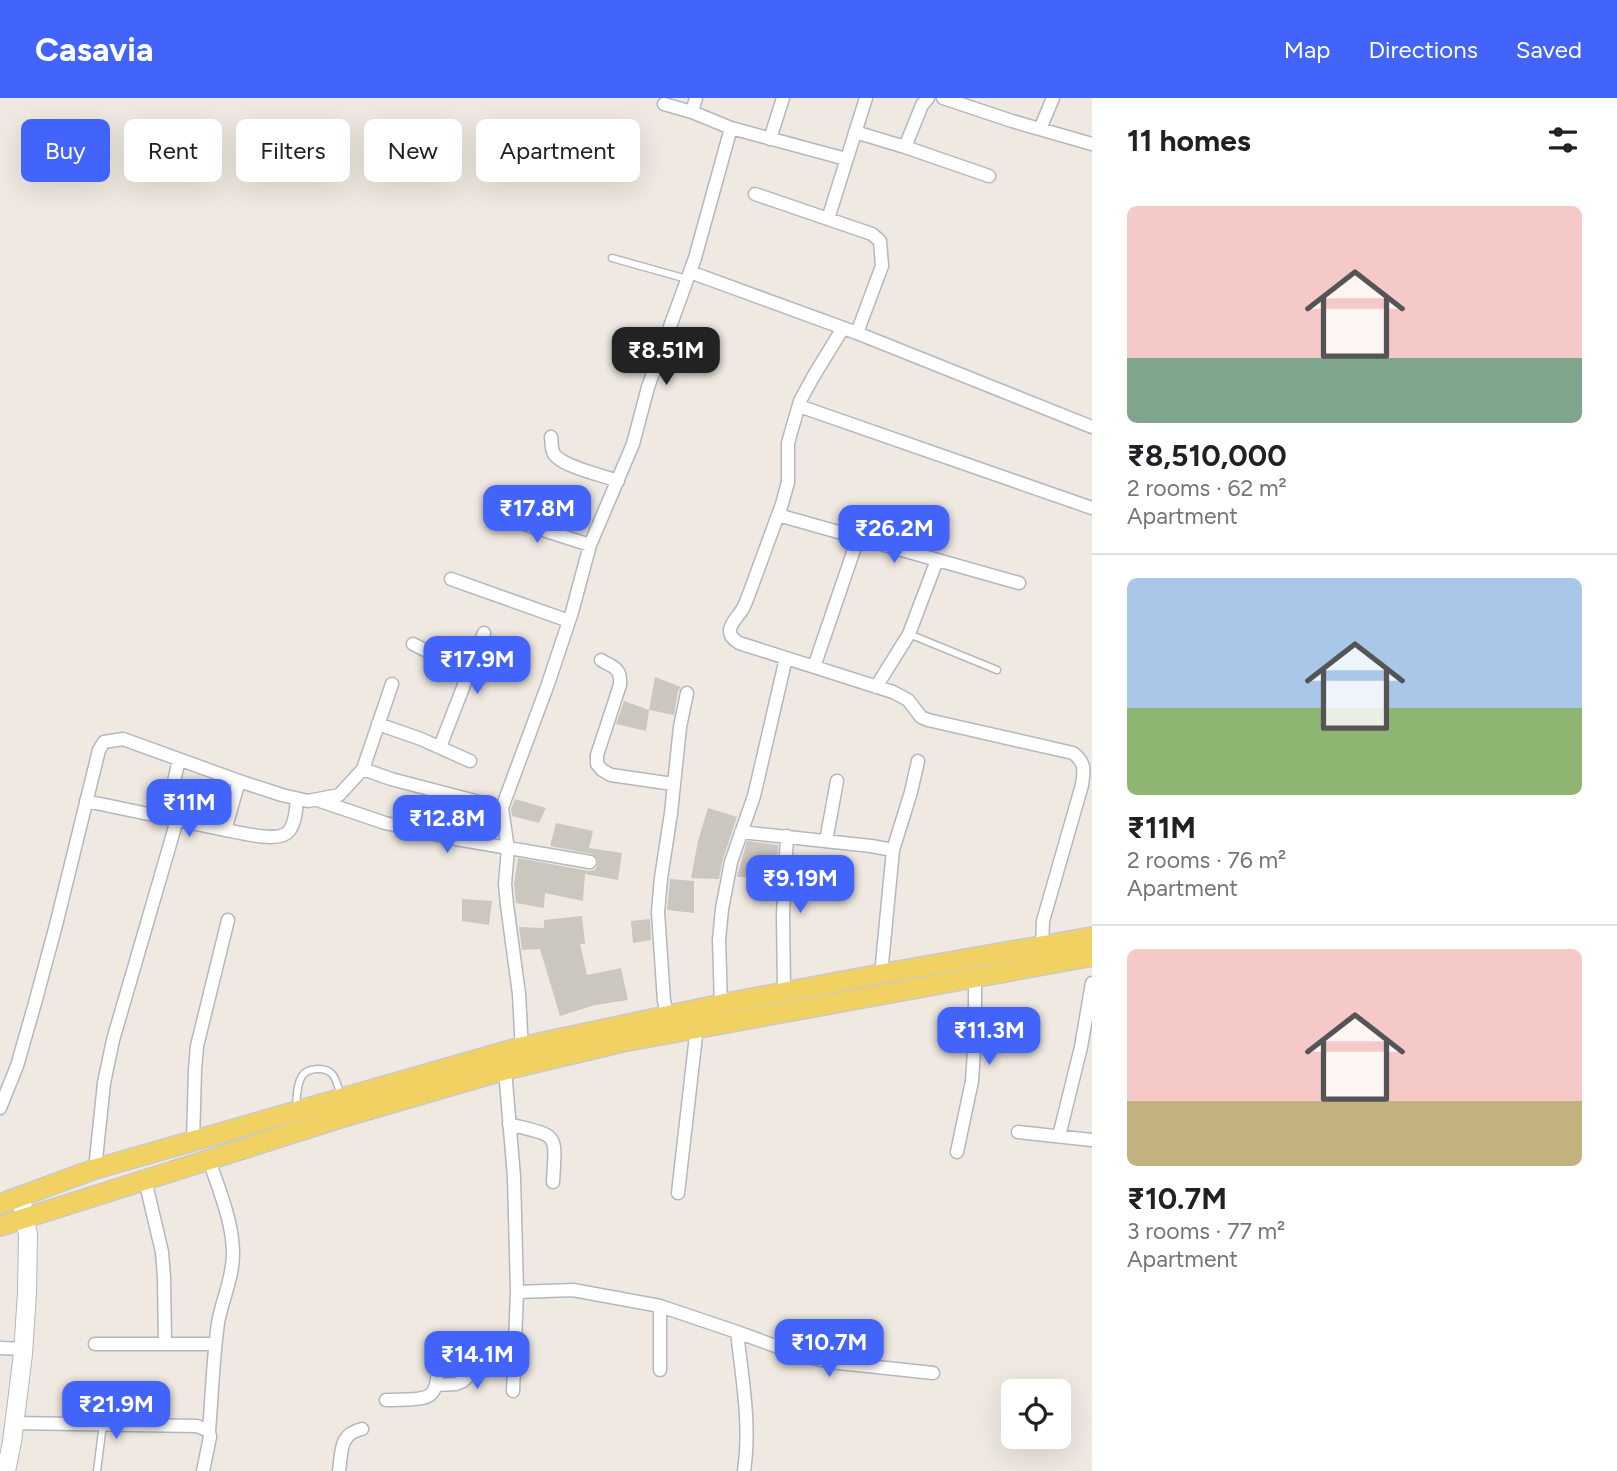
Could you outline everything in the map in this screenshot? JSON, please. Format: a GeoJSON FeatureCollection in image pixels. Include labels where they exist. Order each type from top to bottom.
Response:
{"type":"FeatureCollection","features":[{"type":"Feature","properties":{"kind":"main road"},"geometry":{"type":"LineString","coordinates":[[0,1204],[95,1170],[296,1112],[505,1070],[523,1056],[622,1042],[697,1027],[726,1010],[784,992],[1092,937]]}},
{"type":"Feature","properties":{"kind":"main road"},"geometry":{"type":"LineString","coordinates":[[0,1226],[209,1160],[347,1103],[668,1016],[975,978],[1092,956]]}},
{"type":"Feature","properties":{"kind":"street"},"geometry":{"type":"LineString","coordinates":[[692,112],[696,98]]}},
{"type":"Feature","properties":{"kind":"street"},"geometry":{"type":"LineString","coordinates":[[770,139],[783,98]]}},
{"type":"Feature","properties":{"kind":"street"},"geometry":{"type":"LineString","coordinates":[[828,219],[866,98]]}},
{"type":"Feature","properties":{"kind":"street"},"geometry":{"type":"LineString","coordinates":[[905,147],[922,105],[928,98]]}},
{"type":"Feature","properties":{"kind":"street"},"geometry":{"type":"LineString","coordinates":[[943,98],[1092,144]]}},
{"type":"Feature","properties":{"kind":"street"},"geometry":{"type":"LineString","coordinates":[[1040,129],[1052,98]]}},
{"type":"Feature","properties":{"kind":"street"},"geometry":{"type":"LineString","coordinates":[[664,104],[731,128],[846,159]]}},
{"type":"Feature","properties":{"kind":"street"},"geometry":{"type":"LineString","coordinates":[[523,1056],[519,994],[505,884],[508,849],[502,808],[548,684],[590,545],[633,444],[648,387],[688,275],[731,128]]}},
{"type":"Feature","properties":{"kind":"street"},"geometry":{"type":"LineString","coordinates":[[855,132],[989,176]]}},
{"type":"Feature","properties":{"kind":"street"},"geometry":{"type":"LineString","coordinates":[[755,194],[872,234],[880,241],[882,266],[857,333]]}},
{"type":"Feature","properties":{"kind":"street"},"geometry":{"type":"LineString","coordinates":[[688,275],[857,333],[1090,421]]}},
{"type":"Feature","properties":{"kind":"street"},"geometry":{"type":"LineString","coordinates":[[843,328],[799,406],[788,443],[788,482],[749,594],[730,628],[730,634],[733,640],[739,643],[893,692],[908,700],[921,717],[928,720],[1073,753],[1081,759],[1084,766],[1082,785],[1043,921],[1042,946]]}},
{"type":"Feature","properties":{"kind":"street"},"geometry":{"type":"LineString","coordinates":[[799,406],[1092,508]]}},
{"type":"Feature","properties":{"kind":"street"},"geometry":{"type":"LineString","coordinates":[[551,437],[552,450],[556,457],[618,481]]}},
{"type":"Feature","properties":{"kind":"street"},"geometry":{"type":"LineString","coordinates":[[493,514],[590,545]]}},
{"type":"Feature","properties":{"kind":"street"},"geometry":{"type":"LineString","coordinates":[[778,515],[1019,583]]}},
{"type":"Feature","properties":{"kind":"street"},"geometry":{"type":"LineString","coordinates":[[814,667],[858,538]]}},
{"type":"Feature","properties":{"kind":"street"},"geometry":{"type":"LineString","coordinates":[[876,687],[909,634],[937,560]]}},
{"type":"Feature","properties":{"kind":"street"},"geometry":{"type":"LineString","coordinates":[[451,579],[569,621]]}},
{"type":"Feature","properties":{"kind":"street"},"geometry":{"type":"LineString","coordinates":[[440,747],[484,633]]}},
{"type":"Feature","properties":{"kind":"street"},"geometry":{"type":"LineString","coordinates":[[413,644],[469,672]]}},
{"type":"Feature","properties":{"kind":"street"},"geometry":{"type":"LineString","coordinates":[[726,1010],[719,940],[722,909],[731,862],[754,796],[786,658]]}},
{"type":"Feature","properties":{"kind":"street"},"geometry":{"type":"LineString","coordinates":[[601,660],[618,670],[620,685],[597,755],[597,765],[611,775],[673,784]]}},
{"type":"Feature","properties":{"kind":"street"},"geometry":{"type":"LineString","coordinates":[[0,1108],[17,1066],[28,1028],[99,750],[104,742],[123,739],[239,781],[297,799],[317,800],[339,795],[363,769],[392,684]]}},
{"type":"Feature","properties":{"kind":"street"},"geometry":{"type":"LineString","coordinates":[[668,1016],[664,1000],[658,912],[680,727],[687,693]]}},
{"type":"Feature","properties":{"kind":"street"},"geometry":{"type":"LineString","coordinates":[[379,724],[470,761]]}},
{"type":"Feature","properties":{"kind":"street"},"geometry":{"type":"LineString","coordinates":[[95,1170],[104,1083],[171,819],[179,759]]}},
{"type":"Feature","properties":{"kind":"street"},"geometry":{"type":"LineString","coordinates":[[881,974],[893,850],[918,761]]}},
{"type":"Feature","properties":{"kind":"street"},"geometry":{"type":"LineString","coordinates":[[363,769],[502,808]]}},
{"type":"Feature","properties":{"kind":"street"},"geometry":{"type":"LineString","coordinates":[[225,830],[239,781]]}},
{"type":"Feature","properties":{"kind":"street"},"geometry":{"type":"LineString","coordinates":[[826,841],[837,781]]}},
{"type":"Feature","properties":{"kind":"street"},"geometry":{"type":"LineString","coordinates":[[86,801],[275,838],[284,836],[291,830],[297,799]]}},
{"type":"Feature","properties":{"kind":"street"},"geometry":{"type":"LineString","coordinates":[[317,800],[385,823],[508,849],[590,862]]}},
{"type":"Feature","properties":{"kind":"street"},"geometry":{"type":"LineString","coordinates":[[741,832],[893,850]]}},
{"type":"Feature","properties":{"kind":"street"},"geometry":{"type":"LineString","coordinates":[[784,992],[783,914],[787,836]]}},
{"type":"Feature","properties":{"kind":"street"},"geometry":{"type":"LineString","coordinates":[[193,1141],[197,1046],[228,920]]}},
{"type":"Feature","properties":{"kind":"street"},"geometry":{"type":"LineString","coordinates":[[957,1152],[972,1082],[975,978]]}},
{"type":"Feature","properties":{"kind":"street"},"geometry":{"type":"LineString","coordinates":[[1059,1136],[1081,1046],[1092,983]]}},
{"type":"Feature","properties":{"kind":"street"},"geometry":{"type":"LineString","coordinates":[[678,1193],[697,1027]]}},
{"type":"Feature","properties":{"kind":"street"},"geometry":{"type":"LineString","coordinates":[[505,1070],[514,1177],[517,1292],[513,1391]]}},
{"type":"Feature","properties":{"kind":"street"},"geometry":{"type":"LineString","coordinates":[[509,1124],[546,1134],[554,1140],[553,1182]]}},
{"type":"Feature","properties":{"kind":"street"},"geometry":{"type":"LineString","coordinates":[[1018,1132],[1092,1140]]}},
{"type":"Feature","properties":{"kind":"street"},"geometry":{"type":"LineString","coordinates":[[203,1471],[210,1437],[218,1320],[230,1279],[233,1256],[227,1215],[209,1160]]}},
{"type":"Feature","properties":{"kind":"street"},"geometry":{"type":"LineString","coordinates":[[145,1180],[162,1252],[165,1344]]}},
{"type":"Feature","properties":{"kind":"street"},"geometry":{"type":"LineString","coordinates":[[6,1471],[6,1448],[15,1423],[29,1259],[21,1197]]}},
{"type":"Feature","properties":{"kind":"street"},"geometry":{"type":"LineString","coordinates":[[517,1292],[573,1290],[660,1306],[800,1355],[830,1362],[933,1373]]}},
{"type":"Feature","properties":{"kind":"street"},"geometry":{"type":"LineString","coordinates":[[660,1306],[660,1370]]}},
{"type":"Feature","properties":{"kind":"street"},"geometry":{"type":"LineString","coordinates":[[737,1332],[747,1422],[744,1471]]}},
{"type":"Feature","properties":{"kind":"street"},"geometry":{"type":"LineString","coordinates":[[95,1344],[215,1344]]}},
{"type":"Feature","properties":{"kind":"street"},"geometry":{"type":"LineString","coordinates":[[0,1348],[23,1349]]}},
{"type":"Feature","properties":{"kind":"street"},"geometry":{"type":"LineString","coordinates":[[386,1400],[419,1399],[428,1397],[435,1391],[440,1349]]}},
{"type":"Feature","properties":{"kind":"street"},"geometry":{"type":"LineString","coordinates":[[436,1385],[463,1381],[479,1365],[514,1362]]}},
{"type":"Feature","properties":{"kind":"street"},"geometry":{"type":"LineString","coordinates":[[15,1423],[197,1426],[209,1431]]}},
{"type":"Feature","properties":{"kind":"street"},"geometry":{"type":"LineString","coordinates":[[339,1471],[346,1437],[352,1431],[362,1429]]}},
{"type":"Feature","properties":{"kind":"lane"},"geometry":{"type":"LineString","coordinates":[[611,258],[688,275]]}},
{"type":"Feature","properties":{"kind":"lane"},"geometry":{"type":"LineString","coordinates":[[909,634],[996,670]]}},
{"type":"Feature","properties":{"kind":"lane"},"geometry":{"type":"LineString","coordinates":[[296,1112],[302,1076],[307,1071],[317,1069],[332,1073],[347,1103]]}},
{"type":"Feature","properties":{"kind":"lane"},"geometry":{"type":"LineString","coordinates":[[97,1471],[103,1424]]}},
{"type":"Feature","properties":{"kind":"building"},"geometry":{"type":"Polygon","coordinates":[[[655,677],[681,687],[674,715],[649,710],[655,677]]]}},
{"type":"Feature","properties":{"kind":"building"},"geometry":{"type":"Polygon","coordinates":[[[624,701],[649,710],[646,731],[616,724],[624,701]]]}},
{"type":"Feature","properties":{"kind":"building"},"geometry":{"type":"Polygon","coordinates":[[[515,799],[546,808],[539,823],[512,816],[511,809],[515,799]]]}},
{"type":"Feature","properties":{"kind":"building"},"geometry":{"type":"Polygon","coordinates":[[[708,808],[737,817],[719,879],[691,878],[698,841],[708,808]]]}},
{"type":"Feature","properties":{"kind":"building"},"geometry":{"type":"Polygon","coordinates":[[[556,823],[593,831],[589,848],[622,853],[618,880],[585,874],[583,901],[545,893],[544,908],[516,903],[514,884],[518,858],[589,871],[597,867],[598,860],[592,854],[550,846],[556,823]]]}},
{"type":"Feature","properties":{"kind":"building"},"geometry":{"type":"Polygon","coordinates":[[[747,841],[778,845],[777,862],[760,863],[759,877],[737,877],[747,841]]]}},
{"type":"Feature","properties":{"kind":"building"},"geometry":{"type":"Polygon","coordinates":[[[670,879],[694,881],[694,913],[667,910],[670,879]]]}},
{"type":"Feature","properties":{"kind":"building"},"geometry":{"type":"Polygon","coordinates":[[[462,899],[492,901],[489,925],[462,921],[462,899]]]}},
{"type":"Feature","properties":{"kind":"building"},"geometry":{"type":"Polygon","coordinates":[[[582,916],[585,944],[580,944],[587,975],[621,968],[628,1000],[595,1005],[560,1016],[540,949],[522,950],[519,927],[544,928],[544,920],[582,916]]]}},
{"type":"Feature","properties":{"kind":"building"},"geometry":{"type":"Polygon","coordinates":[[[650,919],[651,940],[633,943],[631,921],[650,919]]]}}]}
